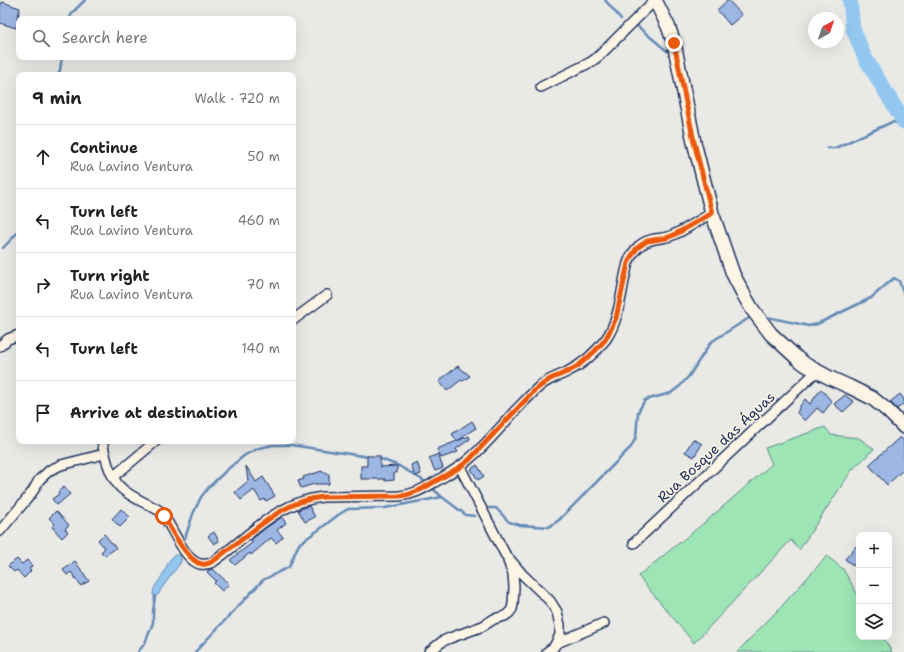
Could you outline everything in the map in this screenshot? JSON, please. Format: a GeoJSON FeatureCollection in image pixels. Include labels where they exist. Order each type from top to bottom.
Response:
{"type":"FeatureCollection","features":[{"type":"Feature","properties":{"kind":"main road"},"geometry":{"type":"LineString","coordinates":[[655,0],[668,26],[674,43],[694,142],[712,213],[733,274],[752,309],[771,334],[803,363],[872,398],[904,427]]}},
{"type":"Feature","properties":{"kind":"street"},"geometry":{"type":"LineString","coordinates":[[541,87],[591,62],[599,56],[655,0]]}},
{"type":"Feature","properties":{"kind":"street"},"geometry":{"type":"LineString","coordinates":[[102,444],[104,454],[113,477],[120,486],[127,492],[160,511],[188,555],[199,564],[211,563],[276,513],[299,502],[312,498],[323,497],[407,495],[420,490],[460,467],[469,460],[535,390],[550,379],[578,366],[595,351],[605,340],[616,318],[628,263],[637,248],[647,241],[674,235],[712,213]]}},
{"type":"Feature","properties":{"kind":"street"},"geometry":{"type":"LineString","coordinates":[[296,318],[326,295]]}},
{"type":"Feature","properties":{"kind":"street"},"geometry":{"type":"LineString","coordinates":[[0,346],[8,339],[16,337]]}},
{"type":"Feature","properties":{"kind":"street","name":"Rua Bosque das Águas"},"geometry":{"type":"LineString","coordinates":[[634,543],[817,371]]}},
{"type":"Feature","properties":{"kind":"street"},"geometry":{"type":"LineString","coordinates":[[113,477],[152,444]]}},
{"type":"Feature","properties":{"kind":"street"},"geometry":{"type":"LineString","coordinates":[[0,531],[33,492],[39,480],[50,470],[61,465],[104,454]]}},
{"type":"Feature","properties":{"kind":"street"},"geometry":{"type":"LineString","coordinates":[[429,652],[443,641],[483,626],[494,619],[505,616],[510,611],[514,602],[513,574],[505,554],[460,467]]}},
{"type":"Feature","properties":{"kind":"street"},"geometry":{"type":"LineString","coordinates":[[505,554],[522,574],[550,601],[557,612],[561,630],[559,639],[547,652]]}},
{"type":"Feature","properties":{"kind":"street"},"geometry":{"type":"LineString","coordinates":[[556,643],[604,623]]}},
{"type":"Feature","properties":{"kind":"green space"},"geometry":{"type":"Polygon","coordinates":[[[825,427],[831,435],[859,438],[874,449],[852,470],[799,550],[791,540],[694,643],[638,576],[704,523],[772,464],[765,448],[825,427]]]}},
{"type":"Feature","properties":{"kind":"green space"},"geometry":{"type":"Polygon","coordinates":[[[827,556],[843,569],[856,592],[856,640],[885,640],[892,652],[737,652],[779,609],[827,556]]]}},
{"type":"Feature","properties":{"kind":"water"},"geometry":{"type":"Polygon","coordinates":[[[175,555],[180,555],[181,562],[159,594],[155,596],[153,595],[155,587],[169,561],[175,555]]]}},
{"type":"Feature","properties":{"kind":"building"},"geometry":{"type":"Polygon","coordinates":[[[728,0],[742,15],[730,25],[717,10],[728,0]]]}},
{"type":"Feature","properties":{"kind":"building"},"geometry":{"type":"Polygon","coordinates":[[[2,2],[20,8],[18,16],[16,16],[16,28],[0,23],[0,7],[2,2]]]}},
{"type":"Feature","properties":{"kind":"building"},"geometry":{"type":"Polygon","coordinates":[[[458,366],[470,376],[463,381],[461,380],[447,391],[439,381],[458,366]]]}},
{"type":"Feature","properties":{"kind":"building"},"geometry":{"type":"Polygon","coordinates":[[[821,389],[832,402],[823,413],[817,408],[805,421],[797,413],[800,406],[805,399],[810,404],[821,389]]]}},
{"type":"Feature","properties":{"kind":"building"},"geometry":{"type":"Polygon","coordinates":[[[900,394],[904,399],[904,403],[897,409],[890,402],[900,394]]]}},
{"type":"Feature","properties":{"kind":"building"},"geometry":{"type":"Polygon","coordinates":[[[845,395],[854,402],[843,412],[834,404],[845,395]]]}},
{"type":"Feature","properties":{"kind":"building"},"geometry":{"type":"Polygon","coordinates":[[[472,421],[476,428],[457,441],[452,434],[472,421]]]}},
{"type":"Feature","properties":{"kind":"building"},"geometry":{"type":"Polygon","coordinates":[[[469,436],[470,439],[456,449],[458,452],[441,458],[437,449],[469,436]]]}},
{"type":"Feature","properties":{"kind":"building"},"geometry":{"type":"Polygon","coordinates":[[[900,437],[904,441],[904,469],[887,485],[869,465],[900,437]]]}},
{"type":"Feature","properties":{"kind":"building"},"geometry":{"type":"Polygon","coordinates":[[[693,439],[702,444],[694,457],[685,452],[693,439]]]}},
{"type":"Feature","properties":{"kind":"building"},"geometry":{"type":"Polygon","coordinates":[[[438,454],[443,468],[435,471],[429,458],[438,454]]]}},
{"type":"Feature","properties":{"kind":"building"},"geometry":{"type":"Polygon","coordinates":[[[367,456],[380,456],[380,467],[397,466],[397,473],[394,473],[394,480],[385,481],[385,479],[361,479],[361,466],[367,466],[367,456]]]}},
{"type":"Feature","properties":{"kind":"building"},"geometry":{"type":"Polygon","coordinates":[[[417,462],[421,474],[415,476],[411,465],[417,462]]]}},
{"type":"Feature","properties":{"kind":"building"},"geometry":{"type":"Polygon","coordinates":[[[477,465],[484,476],[478,480],[471,469],[477,465]]]}},
{"type":"Feature","properties":{"kind":"building"},"geometry":{"type":"Polygon","coordinates":[[[246,466],[256,482],[263,477],[275,496],[266,501],[265,499],[261,501],[254,490],[241,500],[235,492],[248,481],[246,466]]]}},
{"type":"Feature","properties":{"kind":"building"},"geometry":{"type":"Polygon","coordinates":[[[322,471],[329,474],[329,484],[314,484],[301,488],[298,481],[304,479],[303,477],[322,471]]]}},
{"type":"Feature","properties":{"kind":"building"},"geometry":{"type":"Polygon","coordinates":[[[64,487],[70,494],[57,505],[52,499],[59,494],[58,492],[64,487]]]}},
{"type":"Feature","properties":{"kind":"building"},"geometry":{"type":"Polygon","coordinates":[[[309,506],[315,517],[305,522],[298,510],[309,506]]]}},
{"type":"Feature","properties":{"kind":"building"},"geometry":{"type":"Polygon","coordinates":[[[121,509],[130,517],[120,527],[112,519],[121,509]]]}},
{"type":"Feature","properties":{"kind":"building"},"geometry":{"type":"Polygon","coordinates":[[[56,511],[69,525],[65,529],[68,532],[62,538],[52,527],[55,524],[49,518],[56,511]]]}},
{"type":"Feature","properties":{"kind":"building"},"geometry":{"type":"Polygon","coordinates":[[[282,517],[286,523],[277,530],[283,537],[276,543],[271,538],[251,555],[250,553],[235,565],[230,560],[253,542],[251,540],[282,517]]]}},
{"type":"Feature","properties":{"kind":"building"},"geometry":{"type":"Polygon","coordinates":[[[214,532],[219,541],[214,544],[208,536],[214,532]]]}},
{"type":"Feature","properties":{"kind":"building"},"geometry":{"type":"Polygon","coordinates":[[[104,534],[116,548],[105,556],[101,552],[105,548],[98,540],[104,534]]]}},
{"type":"Feature","properties":{"kind":"building"},"geometry":{"type":"Polygon","coordinates":[[[856,546],[856,564],[854,566],[845,559],[856,546]]]}},
{"type":"Feature","properties":{"kind":"building"},"geometry":{"type":"Polygon","coordinates":[[[17,559],[22,564],[27,560],[32,566],[29,569],[31,571],[24,578],[17,570],[14,572],[8,566],[17,559]]]}},
{"type":"Feature","properties":{"kind":"building"},"geometry":{"type":"Polygon","coordinates":[[[75,561],[89,581],[81,586],[71,572],[67,575],[63,570],[75,561]]]}},
{"type":"Feature","properties":{"kind":"building"},"geometry":{"type":"Polygon","coordinates":[[[213,569],[229,584],[222,591],[214,583],[216,581],[207,572],[213,569]]]}},
{"type":"Feature","properties":{"kind":"waterway"},"geometry":{"type":"LineString","coordinates":[[71,16],[85,0]]}},
{"type":"Feature","properties":{"kind":"waterway"},"geometry":{"type":"LineString","coordinates":[[605,0],[621,19]]}},
{"type":"Feature","properties":{"kind":"waterway"},"geometry":{"type":"LineString","coordinates":[[850,0],[853,29],[865,58],[904,122]]}},
{"type":"Feature","properties":{"kind":"waterway"},"geometry":{"type":"LineString","coordinates":[[636,25],[667,51]]}},
{"type":"Feature","properties":{"kind":"waterway"},"geometry":{"type":"LineString","coordinates":[[59,72],[62,60]]}},
{"type":"Feature","properties":{"kind":"waterway"},"geometry":{"type":"LineString","coordinates":[[827,148],[835,148],[892,122],[904,124]]}},
{"type":"Feature","properties":{"kind":"waterway"},"geometry":{"type":"LineString","coordinates":[[3,248],[16,234]]}},
{"type":"Feature","properties":{"kind":"waterway"},"geometry":{"type":"LineString","coordinates":[[767,317],[809,326],[817,324],[871,298],[894,278],[899,281],[904,295]]}},
{"type":"Feature","properties":{"kind":"waterway"},"geometry":{"type":"LineString","coordinates":[[489,508],[496,508],[509,522],[520,525],[549,527],[559,520],[631,447],[636,437],[638,412],[645,400],[671,393],[680,386],[689,376],[711,342],[749,318]]}},
{"type":"Feature","properties":{"kind":"waterway"},"geometry":{"type":"LineString","coordinates":[[185,538],[193,514],[201,497],[209,487],[245,455],[259,448],[273,445],[291,445],[369,457]]}},
{"type":"Feature","properties":{"kind":"waterway"},"geometry":{"type":"LineString","coordinates":[[378,458],[399,466],[426,482]]}},
{"type":"Feature","properties":{"kind":"waterway"},"geometry":{"type":"LineString","coordinates":[[432,488],[442,497]]}},
{"type":"Feature","properties":{"kind":"waterway"},"geometry":{"type":"LineString","coordinates":[[195,652],[263,580],[289,567],[300,543],[348,509],[385,508],[442,497],[466,515],[475,516]]}},
{"type":"Feature","properties":{"kind":"waterway"},"geometry":{"type":"LineString","coordinates":[[138,652],[145,643],[153,623],[155,596]]}},
{"type":"Feature","properties":{"kind":"route"},"geometry":{"type":"LineString","coordinates":[[164,516],[174,535],[188,555],[195,562],[199,564],[206,564],[211,563],[270,517],[299,502],[312,498],[323,497],[404,496],[412,494],[460,467],[469,460],[540,386],[550,379],[578,366],[588,357],[605,340],[614,324],[628,263],[635,250],[642,243],[647,241],[674,235],[712,213],[694,142],[674,43]]}}]}
